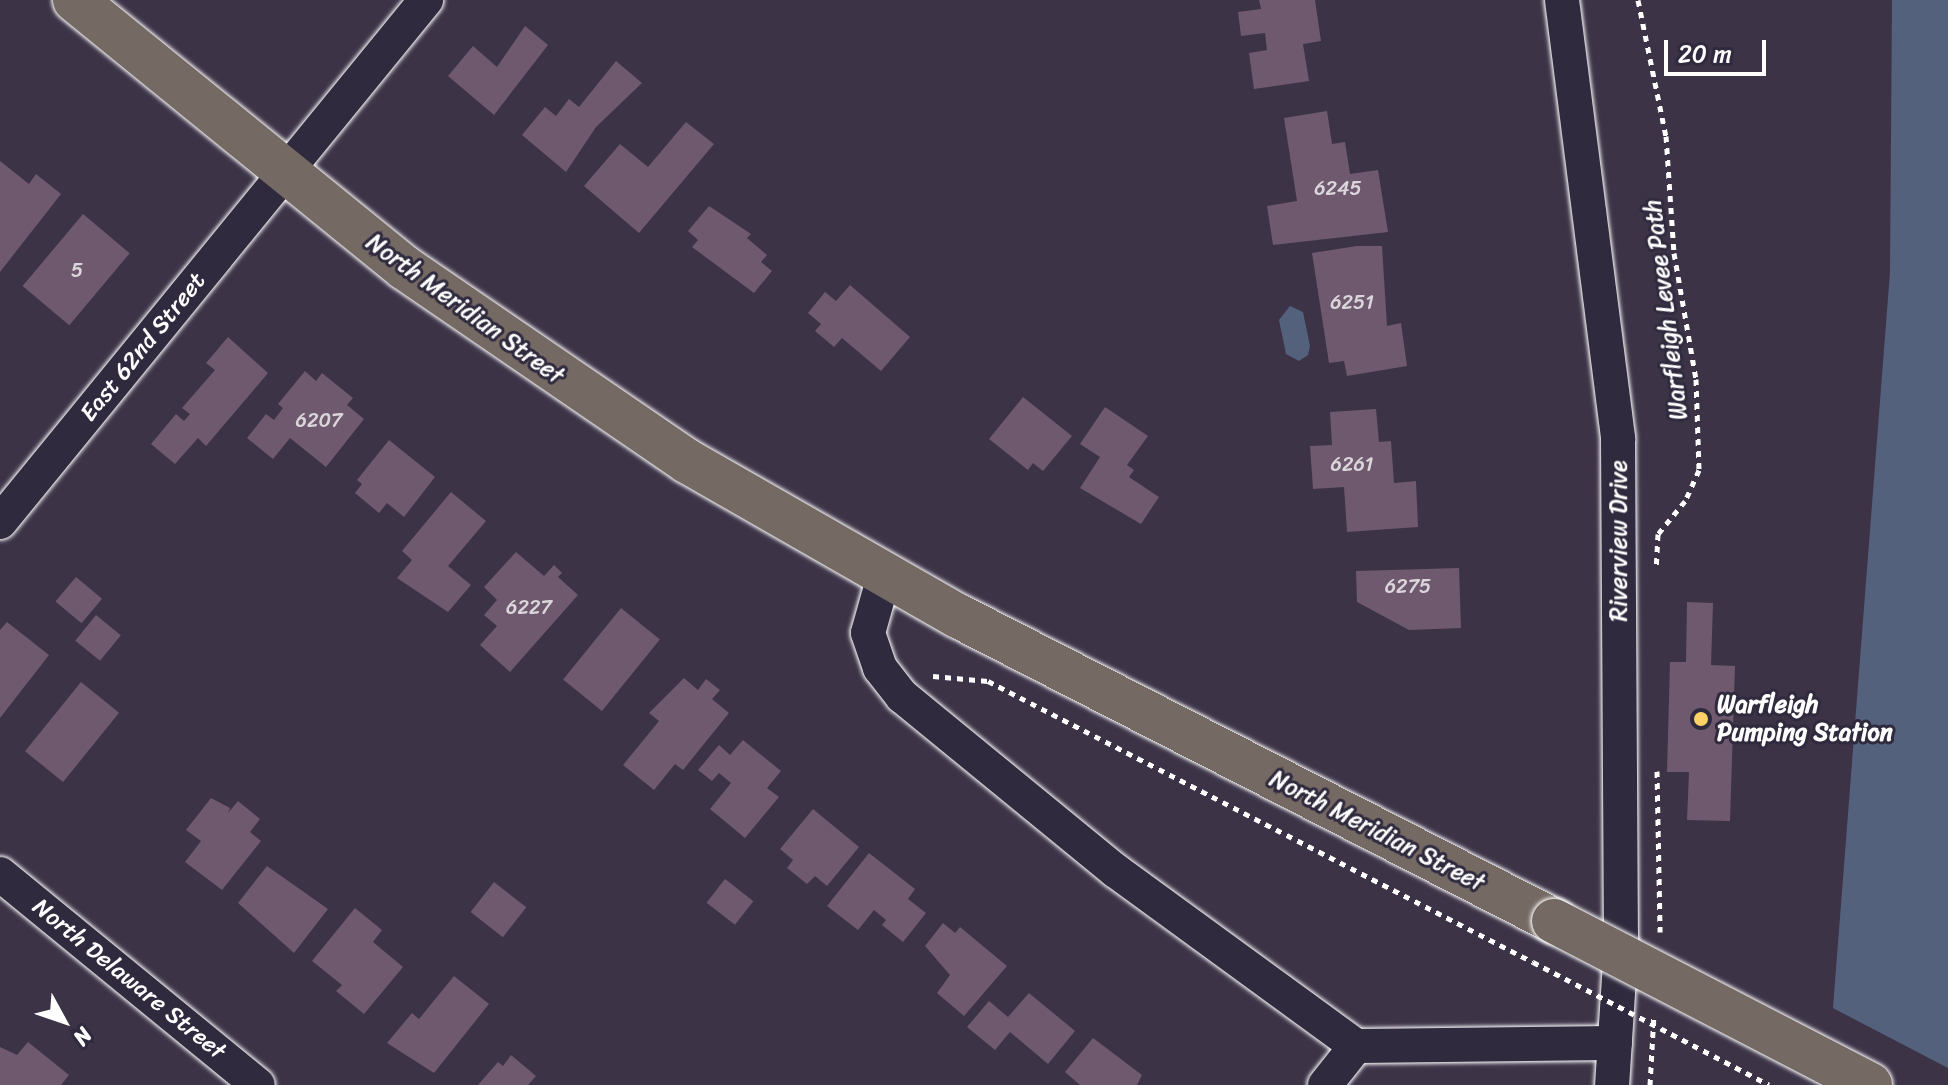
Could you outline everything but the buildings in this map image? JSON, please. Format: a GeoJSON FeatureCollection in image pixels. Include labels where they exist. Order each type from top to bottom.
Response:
{"type":"FeatureCollection","features":[{"type":"Feature","properties":{"kind":"main road","name":"North Meridian Street"},"geometry":{"type":"LineString","coordinates":[[75,0],[405,268],[584,395],[884,576],[1870,1085]]}},
{"type":"Feature","properties":{"kind":"street","name":"East 62nd Street"},"geometry":{"type":"LineString","coordinates":[[0,522],[426,0]]}},
{"type":"Feature","properties":{"kind":"street","name":"Riverview Drive"},"geometry":{"type":"LineString","coordinates":[[1562,0],[1618,438],[1621,947],[1612,1085]]}},
{"type":"Feature","properties":{"kind":"street"},"geometry":{"type":"LineString","coordinates":[[884,576],[868,633],[880,668],[902,696],[1116,871],[1356,1046],[1615,1043]]}},
{"type":"Feature","properties":{"kind":"street","name":"North Delaware Street"},"geometry":{"type":"LineString","coordinates":[[0,874],[258,1085]]}},
{"type":"Feature","properties":{"kind":"street"},"geometry":{"type":"LineString","coordinates":[[1325,1085],[1356,1046]]}},
{"type":"Feature","properties":{"kind":"path","name":"Warfleigh Levee Path"},"geometry":{"type":"LineString","coordinates":[[1638,0],[1666,136],[1674,253],[1697,394],[1699,470],[1685,501],[1658,534],[1655,579]]}},
{"type":"Feature","properties":{"kind":"path"},"geometry":{"type":"LineString","coordinates":[[928,676],[988,681],[1769,1085]]}},
{"type":"Feature","properties":{"kind":"path"},"geometry":{"type":"LineString","coordinates":[[1657,763],[1660,937]]}},
{"type":"Feature","properties":{"kind":"path"},"geometry":{"type":"LineString","coordinates":[[1650,1085],[1655,1011]]}},
{"type":"Feature","properties":{"kind":"water"},"geometry":{"type":"Polygon","coordinates":[[[1892,0],[1948,0],[1948,1085],[1827,1085],[1890,272],[1892,0]]]}},
{"type":"Feature","properties":{"kind":"water"},"geometry":{"type":"Polygon","coordinates":[[[1290,306],[1303,312],[1310,346],[1308,355],[1299,361],[1286,354],[1279,320],[1290,306]]]}},
{"type":"Feature","properties":{"kind":"pier"},"geometry":{"type":"Polygon","coordinates":[[[1829,1006],[1948,1068],[1948,1085],[1823,1085],[1829,1006]]]}},
{"type":"Feature","properties":{"kind":"place","name":"Warfleigh Pumping Station"},"geometry":{"type":"Point","coordinates":[1701,719]}}]}
